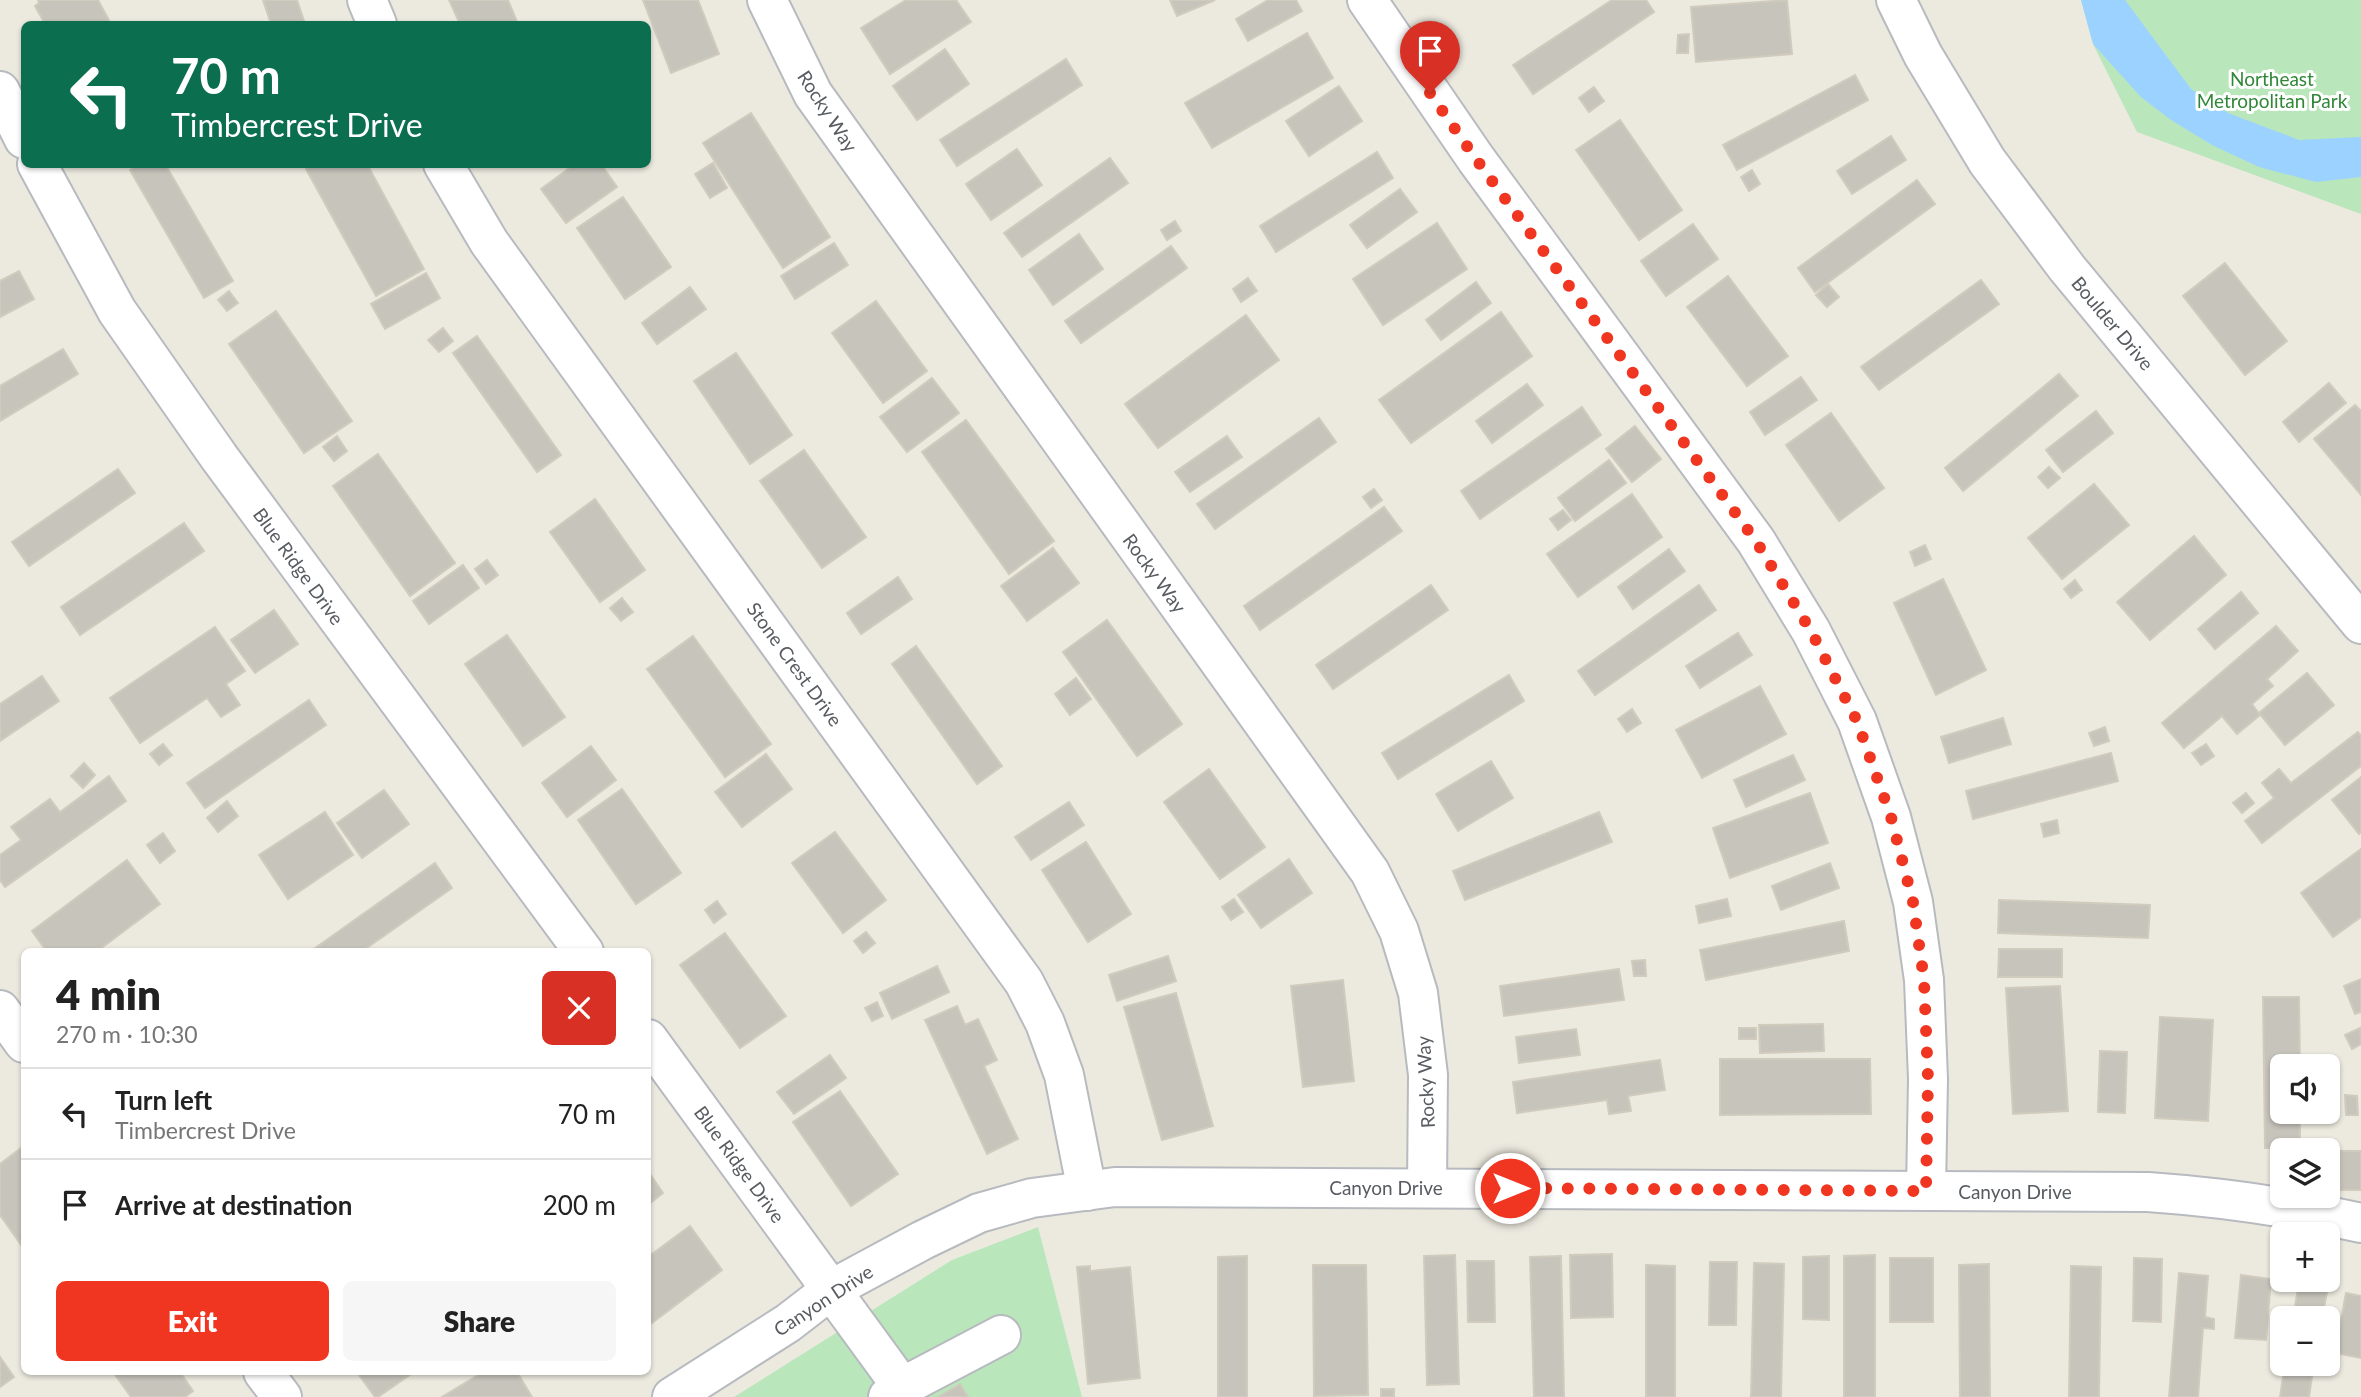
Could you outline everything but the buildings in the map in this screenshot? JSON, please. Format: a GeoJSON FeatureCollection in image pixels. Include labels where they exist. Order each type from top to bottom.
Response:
{"type":"FeatureCollection","features":[{"type":"Feature","properties":{"kind":"street"},"geometry":{"type":"LineString","coordinates":[[367,0],[376,21]]}},
{"type":"Feature","properties":{"kind":"street","name":"Rocky Way"},"geometry":{"type":"LineString","coordinates":[[767,0],[813,94],[1370,872],[1399,931],[1418,993],[1428,1075],[1427,1187]]}},
{"type":"Feature","properties":{"kind":"street"},"geometry":{"type":"LineString","coordinates":[[1367,0],[1476,159],[1756,541],[1811,631],[1857,721],[1891,817],[1913,902],[1924,980],[1928,1079],[1926,1191]]}},
{"type":"Feature","properties":{"kind":"street","name":"Boulder Drive"},"geometry":{"type":"LineString","coordinates":[[1896,0],[1923,55],[1987,161],[2067,268],[2361,624]]}},
{"type":"Feature","properties":{"kind":"street"},"geometry":{"type":"LineString","coordinates":[[0,91],[21,133]]}},
{"type":"Feature","properties":{"kind":"street","name":"Blue Ridge Drive"},"geometry":{"type":"LineString","coordinates":[[39,168],[66,221],[125,323],[219,457],[581,948]]}},
{"type":"Feature","properties":{"kind":"street","name":"Stone Crest Drive"},"geometry":{"type":"LineString","coordinates":[[445,168],[498,253],[1024,982],[1045,1023],[1064,1075],[1087,1191]]}},
{"type":"Feature","properties":{"kind":"street"},"geometry":{"type":"LineString","coordinates":[[0,1010],[21,1039]]}},
{"type":"Feature","properties":{"kind":"street","name":"Blue Ridge Drive"},"geometry":{"type":"LineString","coordinates":[[651,1043],[832,1289],[895,1392]]}},
{"type":"Feature","properties":{"kind":"street","name":"Canyon Drive"},"geometry":{"type":"LineString","coordinates":[[672,1397],[788,1322],[832,1289],[979,1213],[1032,1198],[1115,1187],[2148,1192],[2200,1196],[2309,1212],[2361,1223]]}},
{"type":"Feature","properties":{"kind":"street"},"geometry":{"type":"LineString","coordinates":[[895,1392],[1001,1335]]}},
{"type":"Feature","properties":{"kind":"street"},"geometry":{"type":"LineString","coordinates":[[266,1375],[282,1397]]}},
{"type":"Feature","properties":{"kind":"green space","name":"Northeast Metropolitan Park"},"geometry":{"type":"Polygon","coordinates":[[[2081,0],[2361,0],[2361,214],[2137,132],[2093,44],[2081,0]]]}},
{"type":"Feature","properties":{"kind":"green space"},"geometry":{"type":"Polygon","coordinates":[[[1038,1227],[1082,1397],[734,1397],[952,1260],[1038,1227]]]}},
{"type":"Feature","properties":{"kind":"water"},"geometry":{"type":"Polygon","coordinates":[[[2081,0],[2125,0],[2191,89],[2228,113],[2299,140],[2361,137],[2361,177],[2316,182],[2259,167],[2212,145],[2171,120],[2141,97],[2093,44],[2081,0]]]}},
{"type":"Feature","properties":{"kind":"route"},"geometry":{"type":"LineString","coordinates":[[1430,93],[1756,541],[1811,631],[1857,721],[1891,817],[1913,902],[1924,980],[1928,1079],[1926,1191],[1510,1188]]}}]}
